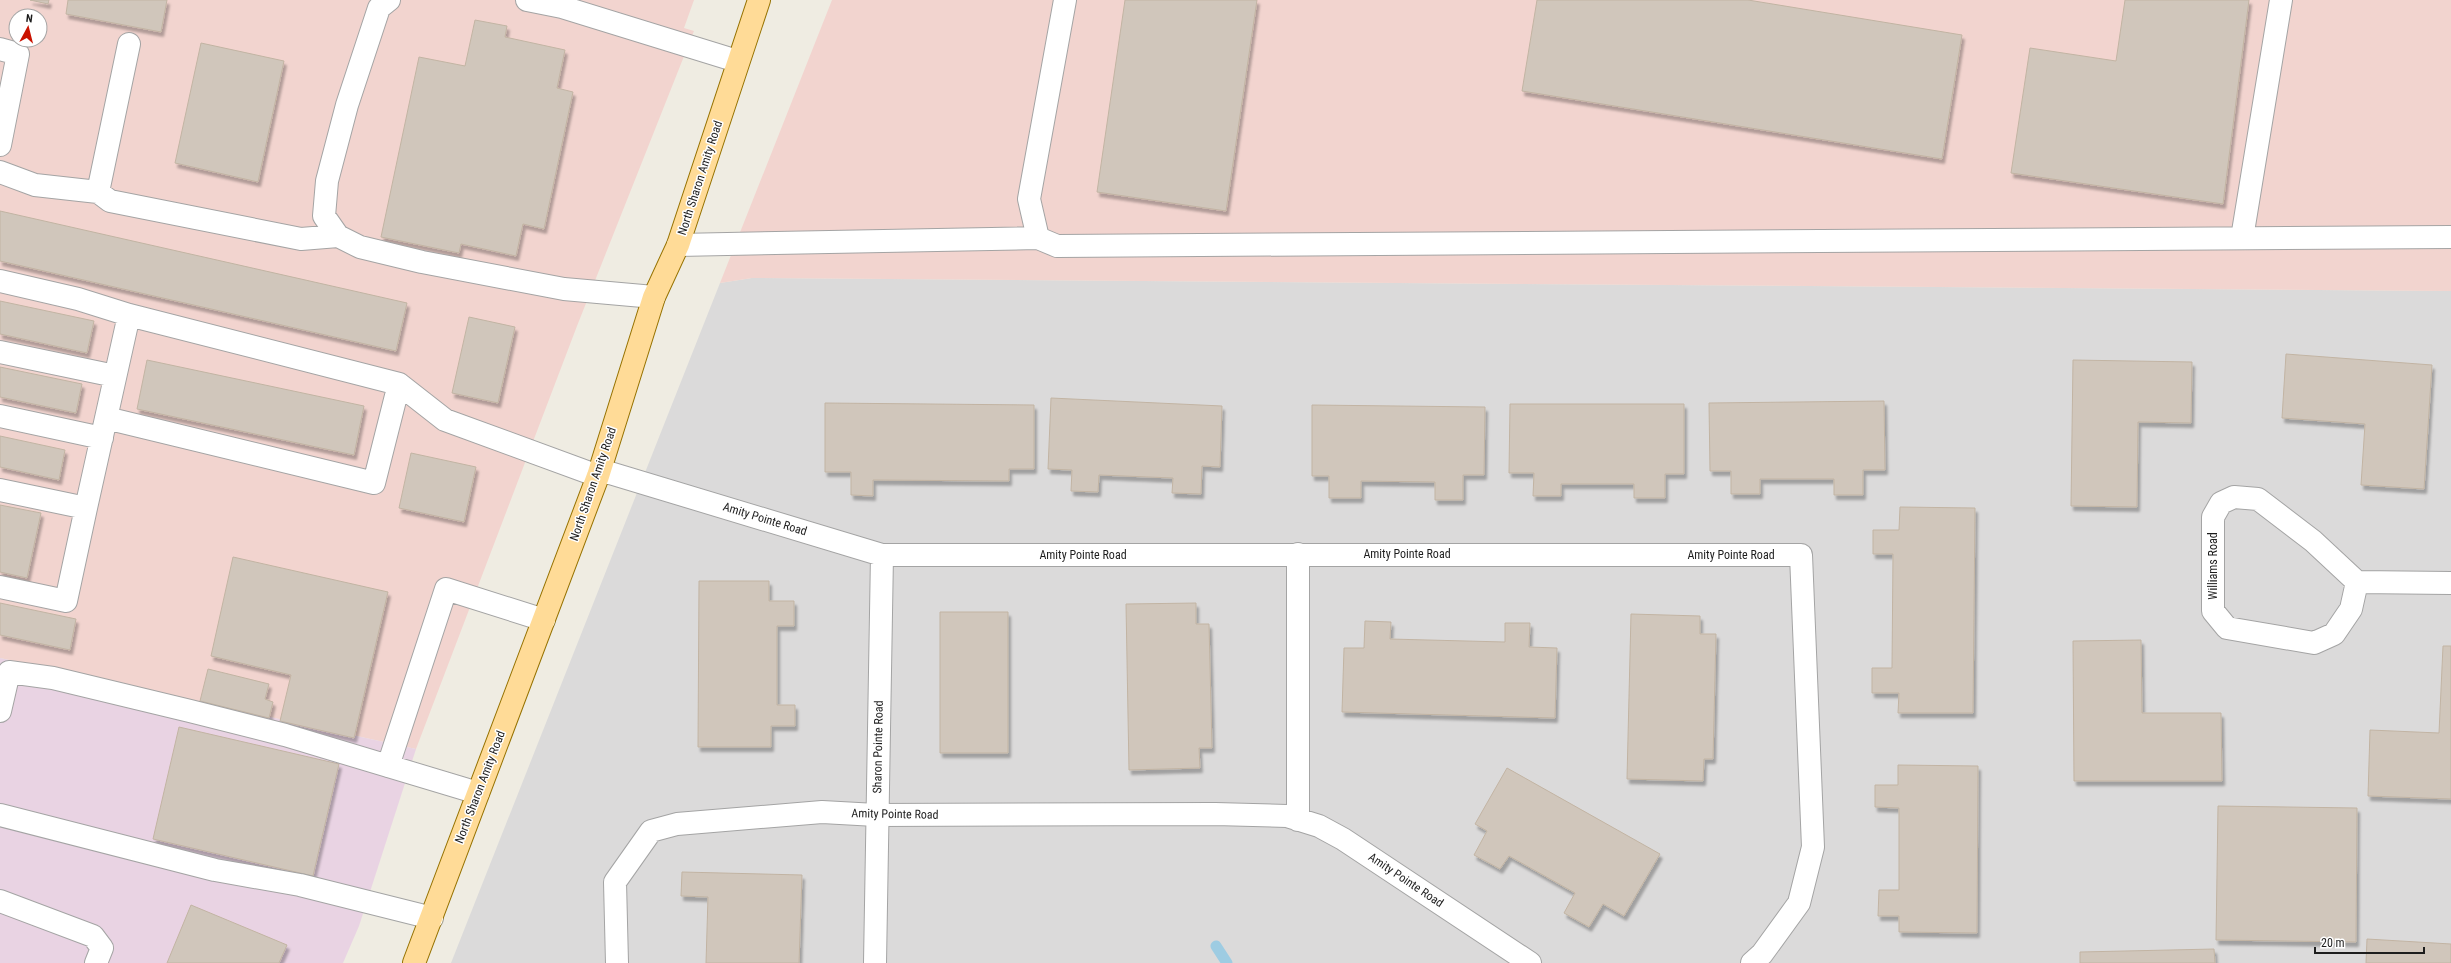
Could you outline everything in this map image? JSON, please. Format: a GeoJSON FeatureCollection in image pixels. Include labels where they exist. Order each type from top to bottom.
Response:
{"type":"FeatureCollection","features":[{"type":"Feature","properties":{"kind":"main road","name":"North Sharon Amity Road"},"geometry":{"type":"LineString","coordinates":[[414,963],[599,473],[654,297],[678,245],[737,61],[759,0]]}},
{"type":"Feature","properties":{"kind":"street"},"geometry":{"type":"LineString","coordinates":[[389,0],[380,8],[347,104],[327,181],[324,216],[338,236],[360,247],[422,262],[564,289],[654,297]]}},
{"type":"Feature","properties":{"kind":"street"},"geometry":{"type":"LineString","coordinates":[[527,0],[562,7],[737,61]]}},
{"type":"Feature","properties":{"kind":"street"},"geometry":{"type":"LineString","coordinates":[[1038,238],[1029,199],[1065,0]]}},
{"type":"Feature","properties":{"kind":"street"},"geometry":{"type":"LineString","coordinates":[[2242,238],[2281,0]]}},
{"type":"Feature","properties":{"kind":"street"},"geometry":{"type":"LineString","coordinates":[[98,192],[129,44]]}},
{"type":"Feature","properties":{"kind":"street"},"geometry":{"type":"LineString","coordinates":[[0,49],[18,54],[0,145]]}},
{"type":"Feature","properties":{"kind":"street"},"geometry":{"type":"LineString","coordinates":[[0,172],[35,185],[98,192],[110,201],[293,238],[301,239],[338,236]]}},
{"type":"Feature","properties":{"kind":"street"},"geometry":{"type":"LineString","coordinates":[[678,245],[1038,238],[1056,246],[2451,237]]}},
{"type":"Feature","properties":{"kind":"street"},"geometry":{"type":"LineString","coordinates":[[0,281],[78,299],[129,315],[399,384],[374,483],[104,428],[0,416]]}},
{"type":"Feature","properties":{"kind":"street"},"geometry":{"type":"LineString","coordinates":[[0,587],[66,600],[129,315]]}},
{"type":"Feature","properties":{"kind":"street"},"geometry":{"type":"LineString","coordinates":[[0,352],[115,376]]}},
{"type":"Feature","properties":{"kind":"street","name":"Amity Pointe Road"},"geometry":{"type":"LineString","coordinates":[[399,384],[445,420],[599,473],[882,556],[1298,554],[1801,555],[1813,847],[1799,902],[1762,954],[1752,963]]}},
{"type":"Feature","properties":{"kind":"street"},"geometry":{"type":"LineString","coordinates":[[0,490],[86,508]]}},
{"type":"Feature","properties":{"kind":"street","name":"Williams Road"},"geometry":{"type":"LineString","coordinates":[[2234,497],[2258,498],[2313,541],[2357,582],[2351,609],[2334,634],[2314,643],[2227,628],[2213,612],[2213,517],[2221,502],[2234,497]]}},
{"type":"Feature","properties":{"kind":"street"},"geometry":{"type":"LineString","coordinates":[[1298,554],[1298,820]]}},
{"type":"Feature","properties":{"kind":"street","name":"Sharon Pointe Road"},"geometry":{"type":"LineString","coordinates":[[875,963],[876,816],[882,556]]}},
{"type":"Feature","properties":{"kind":"street"},"geometry":{"type":"LineString","coordinates":[[2357,582],[2451,583]]}},
{"type":"Feature","properties":{"kind":"street"},"geometry":{"type":"LineString","coordinates":[[388,766],[446,589],[544,620]]}},
{"type":"Feature","properties":{"kind":"street"},"geometry":{"type":"LineString","coordinates":[[0,711],[9,672],[53,678],[277,734],[478,793]]}},
{"type":"Feature","properties":{"kind":"street","name":"Amity Pointe Road"},"geometry":{"type":"LineString","coordinates":[[617,963],[615,882],[651,831],[677,824],[822,812],[876,816],[1215,814],[1286,816],[1319,826],[1343,839],[1530,963]]}},
{"type":"Feature","properties":{"kind":"street"},"geometry":{"type":"LineString","coordinates":[[0,815],[215,870],[300,885],[432,918]]}},
{"type":"Feature","properties":{"kind":"street"},"geometry":{"type":"LineString","coordinates":[[0,901],[93,936],[102,948],[96,963]]}},
{"type":"Feature","properties":{"kind":"shaded area"},"geometry":{"type":"Polygon","coordinates":[[[0,0],[694,0],[684,28],[694,31],[577,326],[416,749],[0,658],[0,0]]]}},
{"type":"Feature","properties":{"kind":"shaded area"},"geometry":{"type":"Polygon","coordinates":[[[832,0],[2451,0],[2451,291],[752,278],[720,283],[832,0]]]}},
{"type":"Feature","properties":{"kind":"shaded area"},"geometry":{"type":"Polygon","coordinates":[[[752,278],[2451,291],[2451,963],[451,963],[720,283],[752,278]]]}},
{"type":"Feature","properties":{"kind":"shaded area"},"geometry":{"type":"Polygon","coordinates":[[[0,658],[416,749],[359,926],[343,963],[0,963],[0,658]]]}},
{"type":"Feature","properties":{"kind":"building"},"geometry":{"type":"Polygon","coordinates":[[[30,0],[49,0],[48,4],[30,0]]]}},
{"type":"Feature","properties":{"kind":"building"},"geometry":{"type":"Polygon","coordinates":[[[68,0],[167,0],[161,32],[66,14],[68,0]]]}},
{"type":"Feature","properties":{"kind":"building"},"geometry":{"type":"Polygon","coordinates":[[[1125,0],[1257,0],[1226,211],[1097,192],[1125,0]]]}},
{"type":"Feature","properties":{"kind":"building"},"geometry":{"type":"Polygon","coordinates":[[[1537,0],[1748,0],[1962,35],[1942,159],[1522,91],[1537,0]]]}},
{"type":"Feature","properties":{"kind":"building"},"geometry":{"type":"Polygon","coordinates":[[[2125,0],[2249,0],[2223,204],[2011,173],[2030,48],[2116,61],[2125,0]]]}},
{"type":"Feature","properties":{"kind":"building"},"geometry":{"type":"Polygon","coordinates":[[[475,20],[507,26],[505,37],[565,50],[557,88],[573,92],[544,229],[523,224],[516,256],[461,244],[459,253],[381,237],[419,57],[465,66],[475,20]]]}},
{"type":"Feature","properties":{"kind":"building"},"geometry":{"type":"Polygon","coordinates":[[[201,43],[284,61],[258,182],[175,163],[201,43]]]}},
{"type":"Feature","properties":{"kind":"building"},"geometry":{"type":"Polygon","coordinates":[[[0,211],[407,303],[396,351],[0,261],[0,211]]]}},
{"type":"Feature","properties":{"kind":"building"},"geometry":{"type":"Polygon","coordinates":[[[0,301],[94,321],[87,353],[0,334],[0,301]]]}},
{"type":"Feature","properties":{"kind":"building"},"geometry":{"type":"Polygon","coordinates":[[[469,317],[515,327],[498,403],[452,393],[469,317]]]}},
{"type":"Feature","properties":{"kind":"building"},"geometry":{"type":"Polygon","coordinates":[[[2286,354],[2432,365],[2424,489],[2361,485],[2365,424],[2282,418],[2286,354]]]}},
{"type":"Feature","properties":{"kind":"building"},"geometry":{"type":"Polygon","coordinates":[[[147,360],[364,406],[354,455],[137,409],[147,360]]]}},
{"type":"Feature","properties":{"kind":"building"},"geometry":{"type":"Polygon","coordinates":[[[2073,360],[2192,362],[2191,423],[2138,422],[2137,507],[2071,506],[2073,360]]]}},
{"type":"Feature","properties":{"kind":"building"},"geometry":{"type":"Polygon","coordinates":[[[0,367],[82,384],[76,413],[0,397],[0,367]]]}},
{"type":"Feature","properties":{"kind":"building"},"geometry":{"type":"Polygon","coordinates":[[[1051,398],[1222,406],[1220,467],[1202,466],[1201,494],[1172,493],[1173,478],[1099,475],[1098,492],[1071,491],[1072,470],[1048,469],[1051,398]]]}},
{"type":"Feature","properties":{"kind":"building"},"geometry":{"type":"Polygon","coordinates":[[[1884,401],[1885,470],[1863,470],[1863,495],[1834,495],[1834,479],[1760,479],[1760,494],[1731,494],[1731,471],[1710,471],[1709,403],[1884,401]]]}},
{"type":"Feature","properties":{"kind":"building"},"geometry":{"type":"Polygon","coordinates":[[[825,403],[1034,405],[1034,469],[1009,469],[1009,481],[873,480],[873,496],[851,495],[851,472],[825,472],[825,403]]]}},
{"type":"Feature","properties":{"kind":"building"},"geometry":{"type":"Polygon","coordinates":[[[1510,404],[1684,404],[1684,474],[1665,474],[1665,498],[1634,498],[1634,484],[1561,484],[1561,496],[1533,496],[1534,473],[1509,473],[1510,404]]]}},
{"type":"Feature","properties":{"kind":"building"},"geometry":{"type":"Polygon","coordinates":[[[1312,405],[1485,407],[1484,475],[1463,475],[1463,500],[1435,500],[1435,482],[1361,481],[1361,498],[1329,498],[1329,476],[1312,476],[1312,405]]]}},
{"type":"Feature","properties":{"kind":"building"},"geometry":{"type":"Polygon","coordinates":[[[0,436],[65,450],[59,480],[0,467],[0,436]]]}},
{"type":"Feature","properties":{"kind":"building"},"geometry":{"type":"Polygon","coordinates":[[[411,453],[476,467],[464,522],[399,508],[411,453]]]}},
{"type":"Feature","properties":{"kind":"building"},"geometry":{"type":"Polygon","coordinates":[[[0,505],[41,513],[27,578],[0,572],[0,505]]]}},
{"type":"Feature","properties":{"kind":"building"},"geometry":{"type":"Polygon","coordinates":[[[1900,507],[1975,508],[1973,713],[1898,713],[1899,693],[1872,693],[1872,668],[1892,668],[1893,554],[1873,554],[1873,530],[1899,530],[1900,507]]]}},
{"type":"Feature","properties":{"kind":"building"},"geometry":{"type":"Polygon","coordinates":[[[233,557],[388,592],[354,738],[280,721],[291,675],[211,656],[233,557]]]}},
{"type":"Feature","properties":{"kind":"building"},"geometry":{"type":"Polygon","coordinates":[[[699,581],[769,581],[769,601],[794,601],[794,626],[777,626],[777,705],[795,705],[795,726],[771,726],[771,747],[698,747],[699,581]]]}},
{"type":"Feature","properties":{"kind":"building"},"geometry":{"type":"Polygon","coordinates":[[[0,603],[76,619],[70,650],[0,635],[0,603]]]}},
{"type":"Feature","properties":{"kind":"building"},"geometry":{"type":"Polygon","coordinates":[[[1196,603],[1196,624],[1209,624],[1212,748],[1199,748],[1200,768],[1129,770],[1126,604],[1196,603]]]}},
{"type":"Feature","properties":{"kind":"building"},"geometry":{"type":"Polygon","coordinates":[[[940,612],[1008,612],[1008,753],[940,753],[940,612]]]}},
{"type":"Feature","properties":{"kind":"building"},"geometry":{"type":"Polygon","coordinates":[[[1631,614],[1700,616],[1700,634],[1716,634],[1713,759],[1704,759],[1703,781],[1627,779],[1631,614]]]}},
{"type":"Feature","properties":{"kind":"building"},"geometry":{"type":"Polygon","coordinates":[[[1365,621],[1391,622],[1390,639],[1505,642],[1505,623],[1530,623],[1529,647],[1557,648],[1555,718],[1342,712],[1344,648],[1364,648],[1365,621]]]}},
{"type":"Feature","properties":{"kind":"building"},"geometry":{"type":"Polygon","coordinates":[[[2141,640],[2142,713],[2221,713],[2222,781],[2074,781],[2073,641],[2141,640]]]}},
{"type":"Feature","properties":{"kind":"building"},"geometry":{"type":"Polygon","coordinates":[[[2443,646],[2451,646],[2451,799],[2368,796],[2370,730],[2439,733],[2443,646]]]}},
{"type":"Feature","properties":{"kind":"building"},"geometry":{"type":"Polygon","coordinates":[[[208,669],[269,684],[265,699],[273,702],[269,718],[200,701],[208,669]]]}},
{"type":"Feature","properties":{"kind":"building"},"geometry":{"type":"Polygon","coordinates":[[[179,727],[339,764],[313,876],[153,839],[179,727]]]}},
{"type":"Feature","properties":{"kind":"building"},"geometry":{"type":"Polygon","coordinates":[[[1898,765],[1978,766],[1977,933],[1899,932],[1899,916],[1878,916],[1879,890],[1899,890],[1899,808],[1875,807],[1875,785],[1898,785],[1898,765]]]}},
{"type":"Feature","properties":{"kind":"building"},"geometry":{"type":"Polygon","coordinates":[[[1507,768],[1660,854],[1624,916],[1603,904],[1589,927],[1564,913],[1575,893],[1509,856],[1500,869],[1474,855],[1487,831],[1475,824],[1507,768]]]}},
{"type":"Feature","properties":{"kind":"building"},"geometry":{"type":"Polygon","coordinates":[[[2218,806],[2357,808],[2356,942],[2216,940],[2218,806]]]}},
{"type":"Feature","properties":{"kind":"building"},"geometry":{"type":"Polygon","coordinates":[[[682,872],[802,875],[799,963],[706,963],[708,897],[681,896],[682,872]]]}},
{"type":"Feature","properties":{"kind":"building"},"geometry":{"type":"Polygon","coordinates":[[[191,905],[287,945],[279,963],[167,963],[191,905]]]}},
{"type":"Feature","properties":{"kind":"building"},"geometry":{"type":"Polygon","coordinates":[[[2367,939],[2451,944],[2451,963],[2366,963],[2367,939]]]}},
{"type":"Feature","properties":{"kind":"building"},"geometry":{"type":"Polygon","coordinates":[[[2214,949],[2215,963],[2080,963],[2080,952],[2214,949]]]}},
{"type":"Feature","properties":{"kind":"waterway"},"geometry":{"type":"LineString","coordinates":[[1216,946],[1227,963]]}}]}
